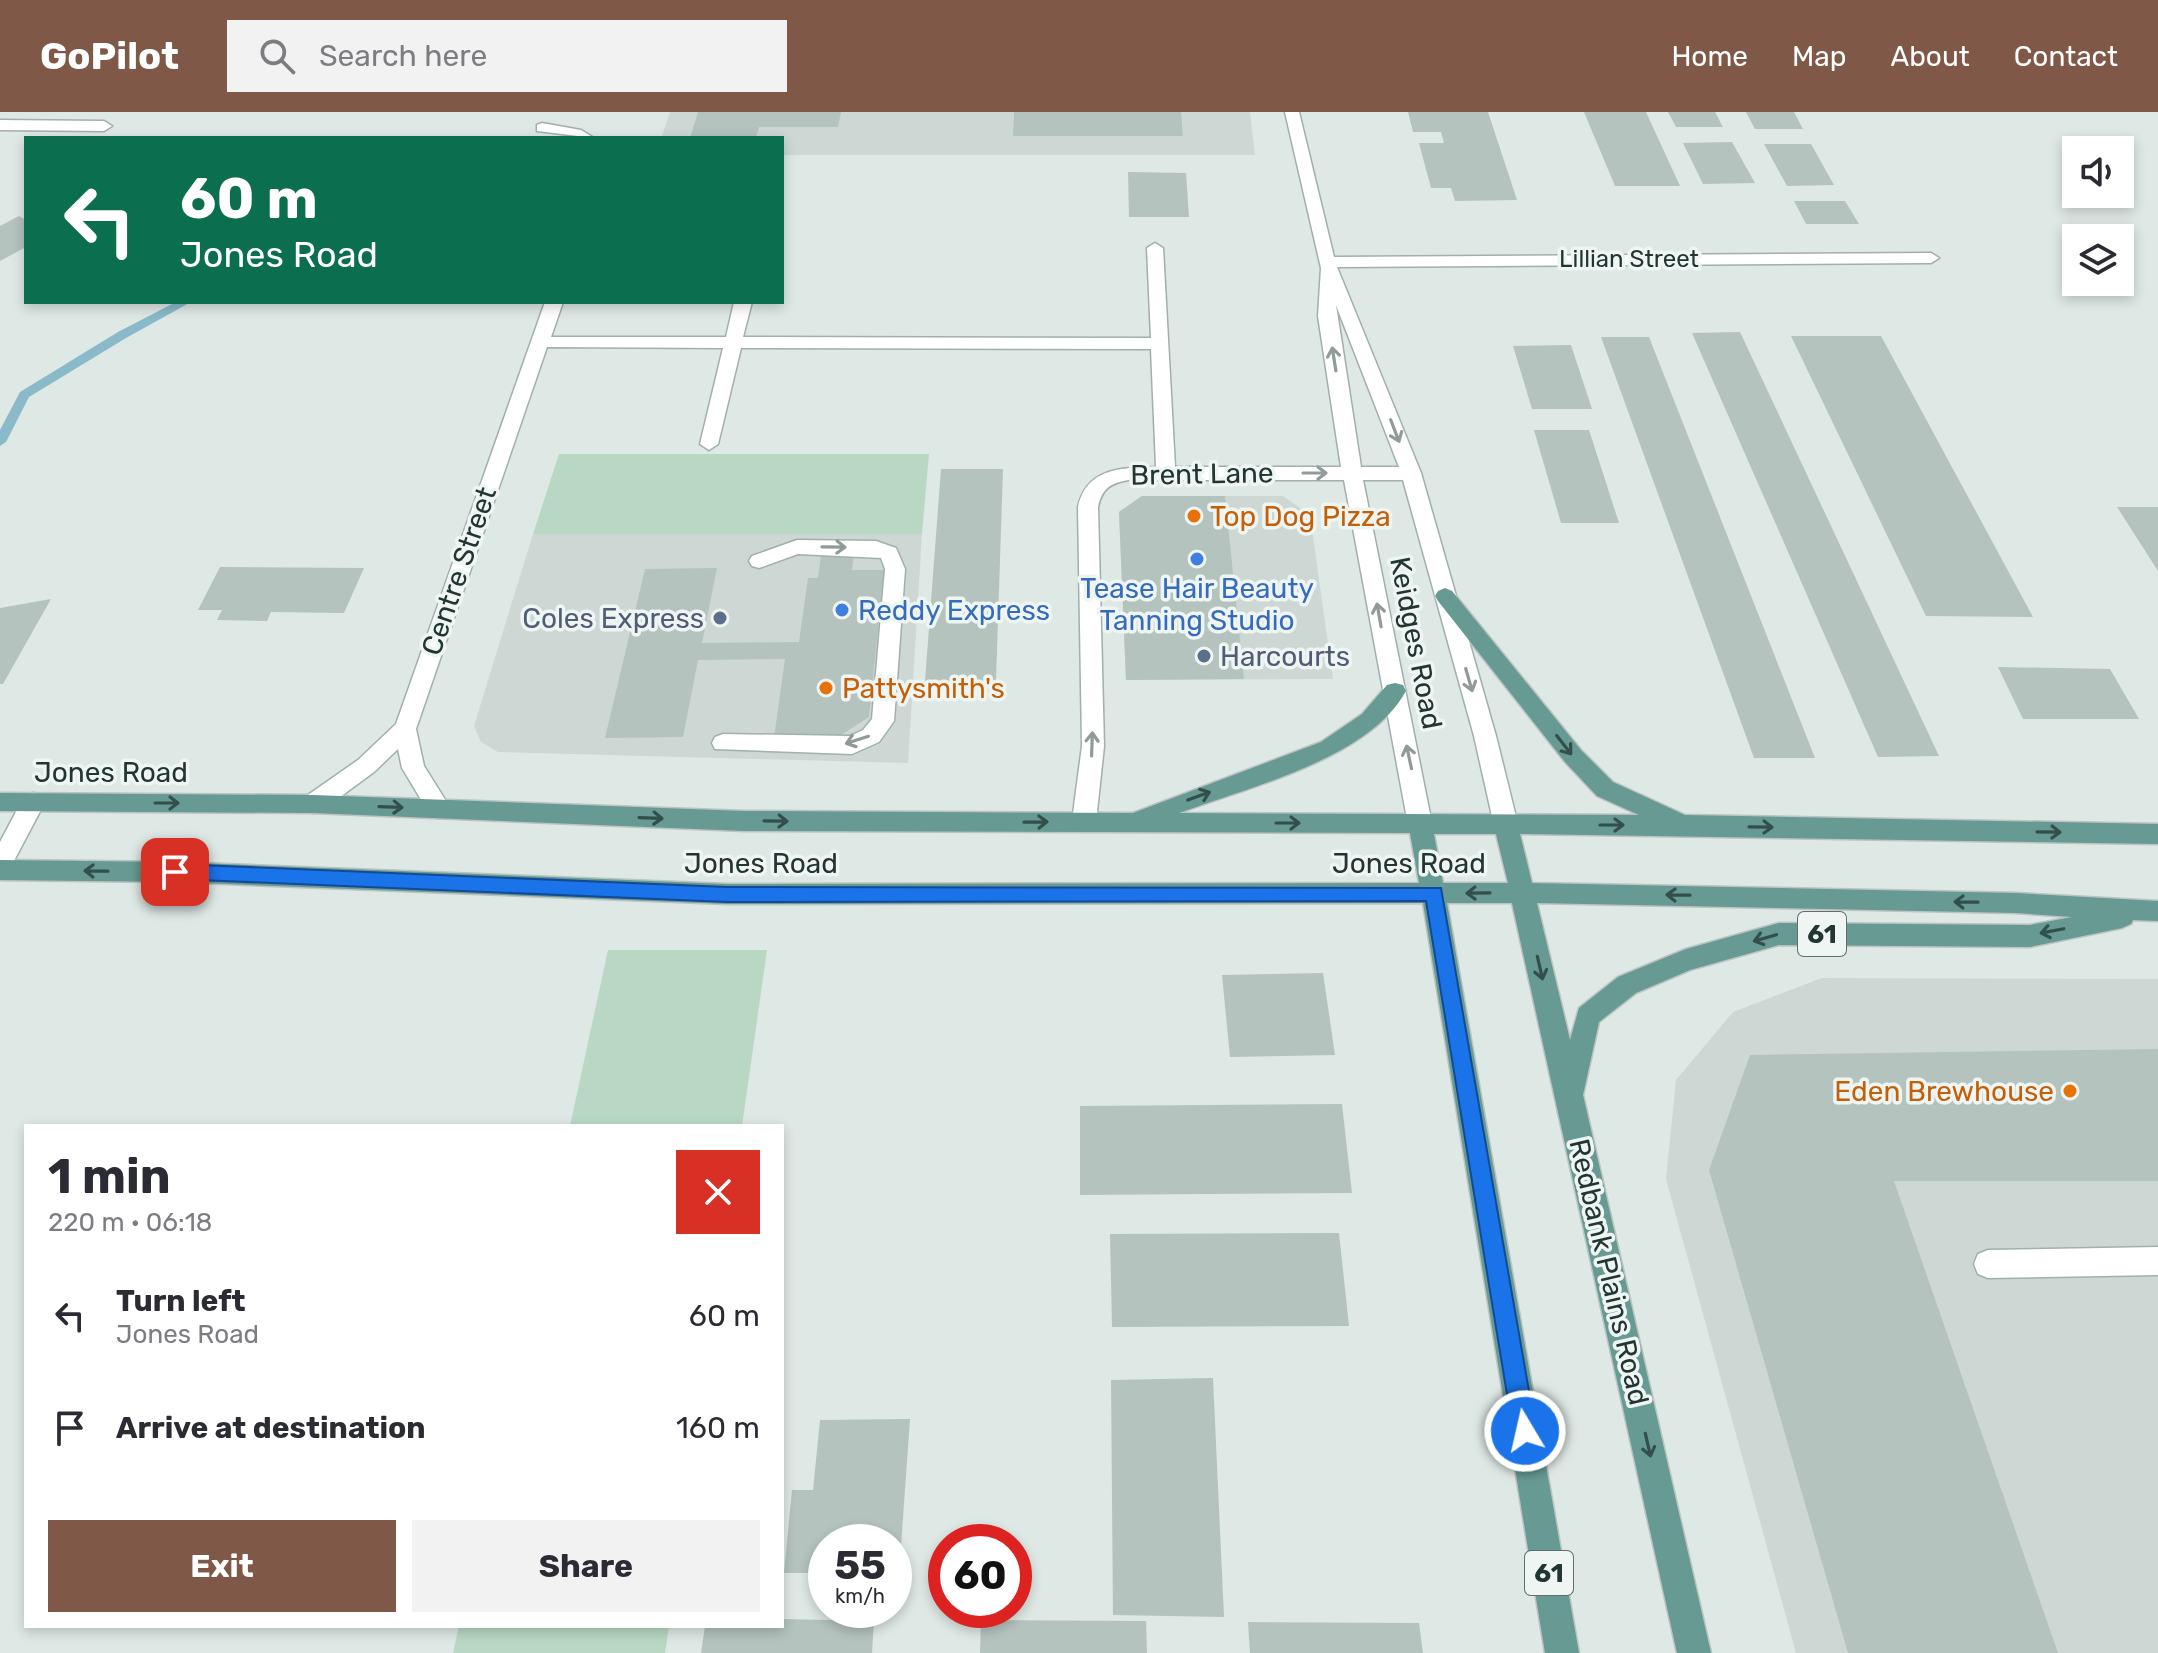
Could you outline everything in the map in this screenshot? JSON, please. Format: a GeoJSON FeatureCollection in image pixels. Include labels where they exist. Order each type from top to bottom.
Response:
{"type":"FeatureCollection","features":[{"type":"Feature","properties":{"kind":"main road"},"geometry":{"type":"LineString","coordinates":[[1445,596],[1573,756],[1605,789],[1683,825]]}},
{"type":"Feature","properties":{"kind":"main road"},"geometry":{"type":"LineString","coordinates":[[1126,823],[1329,748],[1370,720],[1395,691]]}},
{"type":"Feature","properties":{"kind":"main road","name":"Jones Road"},"geometry":{"type":"LineString","coordinates":[[0,802],[313,804],[744,821],[1420,824]]}},
{"type":"Feature","properties":{"kind":"main road"},"geometry":{"type":"LineString","coordinates":[[1420,824],[1683,825],[2158,834]]}},
{"type":"Feature","properties":{"kind":"main road","name":"Keidges Road"},"geometry":{"type":"LineString","coordinates":[[1420,824],[1434,893]]}},
{"type":"Feature","properties":{"kind":"main road","name":"Redbank Plains Road"},"geometry":{"type":"LineString","coordinates":[[1506,825],[1570,1096],[1694,1653]]}},
{"type":"Feature","properties":{"kind":"main road","name":"Jones Road"},"geometry":{"type":"LineString","coordinates":[[0,868],[727,894],[1522,892]]}},
{"type":"Feature","properties":{"kind":"main road","name":"61"},"geometry":{"type":"LineString","coordinates":[[1522,892],[2016,903],[2157,911]]}},
{"type":"Feature","properties":{"kind":"main road","name":"61"},"geometry":{"type":"LineString","coordinates":[[1434,893],[1562,1653]]}},
{"type":"Feature","properties":{"kind":"main road","name":"61"},"geometry":{"type":"LineString","coordinates":[[1570,1096],[1588,1016],[1627,985],[1686,960],[1779,934],[2030,936],[2157,911]]}},
{"type":"Feature","properties":{"kind":"street","name":"Keidges Road"},"geometry":{"type":"LineString","coordinates":[[1292,112],[1327,262],[1411,473],[1506,825]]}},
{"type":"Feature","properties":{"kind":"street"},"geometry":{"type":"LineString","coordinates":[[0,125],[104,126]]}},
{"type":"Feature","properties":{"kind":"street"},"geometry":{"type":"LineString","coordinates":[[542,128],[582,136]]}},
{"type":"Feature","properties":{"kind":"street"},"geometry":{"type":"LineString","coordinates":[[1155,248],[1166,474]]}},
{"type":"Feature","properties":{"kind":"street","name":"Lillian Street"},"geometry":{"type":"LineString","coordinates":[[1327,262],[1931,258]]}},
{"type":"Feature","properties":{"kind":"street","name":"Keidges Road"},"geometry":{"type":"LineString","coordinates":[[1327,262],[1327,316],[1352,473],[1420,824]]}},
{"type":"Feature","properties":{"kind":"street","name":"Centre Street"},"geometry":{"type":"LineString","coordinates":[[313,804],[366,766],[405,729],[553,304]]}},
{"type":"Feature","properties":{"kind":"street"},"geometry":{"type":"LineString","coordinates":[[709,444],[743,304]]}},
{"type":"Feature","properties":{"kind":"street"},"geometry":{"type":"LineString","coordinates":[[540,342],[1160,344]]}},
{"type":"Feature","properties":{"kind":"street","name":"Brent Lane"},"geometry":{"type":"LineString","coordinates":[[1084,821],[1093,746],[1088,507],[1091,490],[1098,481],[1111,476],[1166,474],[1411,473]]}},
{"type":"Feature","properties":{"kind":"street"},"geometry":{"type":"LineString","coordinates":[[723,743],[852,745],[871,736],[883,721],[895,569],[889,553],[876,548],[797,547],[759,561]]}},
{"type":"Feature","properties":{"kind":"street"},"geometry":{"type":"LineString","coordinates":[[405,729],[413,768],[439,809]]}},
{"type":"Feature","properties":{"kind":"street"},"geometry":{"type":"LineString","coordinates":[[0,868],[33,802]]}},
{"type":"Feature","properties":{"kind":"street"},"geometry":{"type":"LineString","coordinates":[[1988,1264],[2158,1261]]}},
{"type":"Feature","properties":{"kind":"shaded area"},"geometry":{"type":"Polygon","coordinates":[[[670,112],[1250,112],[1255,155],[784,155],[784,136],[662,136],[670,112]]]}},
{"type":"Feature","properties":{"kind":"shaded area"},"geometry":{"type":"Polygon","coordinates":[[[1142,496],[1283,496],[1310,515],[1333,679],[1126,680],[1119,512],[1142,496]]]}},
{"type":"Feature","properties":{"kind":"shaded area"},"geometry":{"type":"Polygon","coordinates":[[[533,534],[922,534],[908,763],[498,752],[481,742],[474,726],[533,534]]]}},
{"type":"Feature","properties":{"kind":"shaded area"},"geometry":{"type":"Polygon","coordinates":[[[1822,978],[2158,979],[2158,1653],[1796,1653],[1666,1179],[1676,1080],[1733,1012],[1822,978]]]}},
{"type":"Feature","properties":{"kind":"green space"},"geometry":{"type":"Polygon","coordinates":[[[559,454],[929,454],[922,534],[533,534],[559,454]]]}},
{"type":"Feature","properties":{"kind":"green space"},"geometry":{"type":"Polygon","coordinates":[[[608,950],[767,950],[742,1124],[570,1124],[608,950]]]}},
{"type":"Feature","properties":{"kind":"green space"},"geometry":{"type":"Polygon","coordinates":[[[459,1628],[669,1628],[665,1653],[453,1653],[459,1628]]]}},
{"type":"Feature","properties":{"kind":"building"},"geometry":{"type":"Polygon","coordinates":[[[698,112],[841,112],[838,127],[759,127],[757,136],[691,136],[698,112]]]}},
{"type":"Feature","properties":{"kind":"building"},"geometry":{"type":"Polygon","coordinates":[[[1014,112],[1181,112],[1183,136],[1013,136],[1014,112]]]}},
{"type":"Feature","properties":{"kind":"building"},"geometry":{"type":"Polygon","coordinates":[[[1408,112],[1488,112],[1517,200],[1455,201],[1451,188],[1431,188],[1419,143],[1444,143],[1441,132],[1413,132],[1408,112]]]}},
{"type":"Feature","properties":{"kind":"building"},"geometry":{"type":"Polygon","coordinates":[[[1584,112],[1646,112],[1680,186],[1615,186],[1584,112]]]}},
{"type":"Feature","properties":{"kind":"building"},"geometry":{"type":"Polygon","coordinates":[[[1668,112],[1715,112],[1723,127],[1676,127],[1668,112]]]}},
{"type":"Feature","properties":{"kind":"building"},"geometry":{"type":"Polygon","coordinates":[[[1746,112],[1794,112],[1803,129],[1755,129],[1746,112]]]}},
{"type":"Feature","properties":{"kind":"building"},"geometry":{"type":"Polygon","coordinates":[[[1732,142],[1755,183],[1703,184],[1683,143],[1732,142]]]}},
{"type":"Feature","properties":{"kind":"building"},"geometry":{"type":"Polygon","coordinates":[[[1764,144],[1811,144],[1834,185],[1787,186],[1764,144]]]}},
{"type":"Feature","properties":{"kind":"building"},"geometry":{"type":"Polygon","coordinates":[[[1128,172],[1186,173],[1189,217],[1129,217],[1128,172]]]}},
{"type":"Feature","properties":{"kind":"building"},"geometry":{"type":"Polygon","coordinates":[[[1794,201],[1845,201],[1859,224],[1806,224],[1794,201]]]}},
{"type":"Feature","properties":{"kind":"building"},"geometry":{"type":"Polygon","coordinates":[[[19,216],[24,219],[24,248],[0,261],[0,226],[19,216]]]}},
{"type":"Feature","properties":{"kind":"building"},"geometry":{"type":"Polygon","coordinates":[[[1740,332],[1939,756],[1878,757],[1692,333],[1740,332]]]}},
{"type":"Feature","properties":{"kind":"building"},"geometry":{"type":"Polygon","coordinates":[[[1791,336],[1881,336],[2033,617],[1926,616],[1791,336]]]}},
{"type":"Feature","properties":{"kind":"building"},"geometry":{"type":"Polygon","coordinates":[[[1601,337],[1649,337],[1815,758],[1754,758],[1601,337]]]}},
{"type":"Feature","properties":{"kind":"building"},"geometry":{"type":"Polygon","coordinates":[[[1571,345],[1592,409],[1532,409],[1513,346],[1571,345]]]}},
{"type":"Feature","properties":{"kind":"building"},"geometry":{"type":"Polygon","coordinates":[[[1534,430],[1589,430],[1619,523],[1561,523],[1534,430]]]}},
{"type":"Feature","properties":{"kind":"building"},"geometry":{"type":"Polygon","coordinates":[[[941,469],[1003,469],[996,681],[925,681],[941,469]]]}},
{"type":"Feature","properties":{"kind":"building"},"geometry":{"type":"Polygon","coordinates":[[[1142,496],[1225,496],[1244,679],[1126,680],[1119,512],[1142,496]]]}},
{"type":"Feature","properties":{"kind":"building"},"geometry":{"type":"Polygon","coordinates":[[[2117,507],[2158,507],[2158,571],[2117,507]]]}},
{"type":"Feature","properties":{"kind":"building"},"geometry":{"type":"Polygon","coordinates":[[[821,554],[854,554],[852,570],[884,570],[869,717],[838,737],[774,738],[785,659],[698,660],[683,737],[605,738],[645,569],[717,568],[702,643],[799,642],[808,578],[818,578],[821,554]]]}},
{"type":"Feature","properties":{"kind":"building"},"geometry":{"type":"Polygon","coordinates":[[[220,567],[364,568],[344,613],[271,612],[267,621],[217,620],[222,610],[198,610],[220,567]]]}},
{"type":"Feature","properties":{"kind":"building"},"geometry":{"type":"Polygon","coordinates":[[[51,599],[3,684],[0,684],[0,608],[51,599]]]}},
{"type":"Feature","properties":{"kind":"building"},"geometry":{"type":"Polygon","coordinates":[[[1998,667],[2110,669],[2139,719],[2023,719],[1998,667]]]}},
{"type":"Feature","properties":{"kind":"building"},"geometry":{"type":"Polygon","coordinates":[[[1323,973],[1335,1055],[1230,1057],[1222,975],[1323,973]]]}},
{"type":"Feature","properties":{"kind":"building"},"geometry":{"type":"Polygon","coordinates":[[[2158,1049],[2158,1181],[1894,1181],[2058,1653],[1848,1653],[1709,1170],[1750,1055],[2158,1049]]]}},
{"type":"Feature","properties":{"kind":"building"},"geometry":{"type":"Polygon","coordinates":[[[1342,1104],[1352,1193],[1080,1195],[1080,1106],[1342,1104]]]}},
{"type":"Feature","properties":{"kind":"building"},"geometry":{"type":"Polygon","coordinates":[[[1339,1233],[1349,1326],[1112,1327],[1110,1234],[1339,1233]]]}},
{"type":"Feature","properties":{"kind":"building"},"geometry":{"type":"Polygon","coordinates":[[[1213,1378],[1224,1617],[1113,1615],[1111,1380],[1213,1378]]]}},
{"type":"Feature","properties":{"kind":"building"},"geometry":{"type":"Polygon","coordinates":[[[910,1419],[903,1524],[808,1524],[808,1573],[784,1573],[792,1490],[813,1490],[820,1420],[910,1419]]]}},
{"type":"Feature","properties":{"kind":"building"},"geometry":{"type":"Polygon","coordinates":[[[784,1619],[808,1620],[808,1628],[874,1628],[872,1653],[701,1653],[705,1628],[784,1628],[784,1619]]]}},
{"type":"Feature","properties":{"kind":"building"},"geometry":{"type":"Polygon","coordinates":[[[1032,1620],[1146,1621],[1147,1653],[980,1653],[981,1628],[1032,1628],[1032,1620]]]}},
{"type":"Feature","properties":{"kind":"building"},"geometry":{"type":"Polygon","coordinates":[[[1248,1622],[1419,1623],[1423,1653],[1250,1653],[1248,1622]]]}},
{"type":"Feature","properties":{"kind":"waterway"},"geometry":{"type":"LineString","coordinates":[[0,442],[24,395],[122,335],[181,304]]}},
{"type":"Feature","properties":{"kind":"place","name":"Top Dog Pizza"},"geometry":{"type":"Point","coordinates":[1194,516]}},
{"type":"Feature","properties":{"kind":"place","name":"Tease Hair Beauty Tanning Studio"},"geometry":{"type":"Point","coordinates":[1197,559]}},
{"type":"Feature","properties":{"kind":"place","name":"Reddy Express"},"geometry":{"type":"Point","coordinates":[842,610]}},
{"type":"Feature","properties":{"kind":"place","name":"Coles Express"},"geometry":{"type":"Point","coordinates":[720,618]}},
{"type":"Feature","properties":{"kind":"place","name":"Harcourts"},"geometry":{"type":"Point","coordinates":[1204,656]}},
{"type":"Feature","properties":{"kind":"place","name":"Pattysmith's"},"geometry":{"type":"Point","coordinates":[826,688]}},
{"type":"Feature","properties":{"kind":"place","name":"Eden Brewhouse"},"geometry":{"type":"Point","coordinates":[2070,1091]}},
{"type":"Feature","properties":{"kind":"route"},"geometry":{"type":"LineString","coordinates":[[175,872],[727,894],[1434,893],[1525,1431]]}}]}
